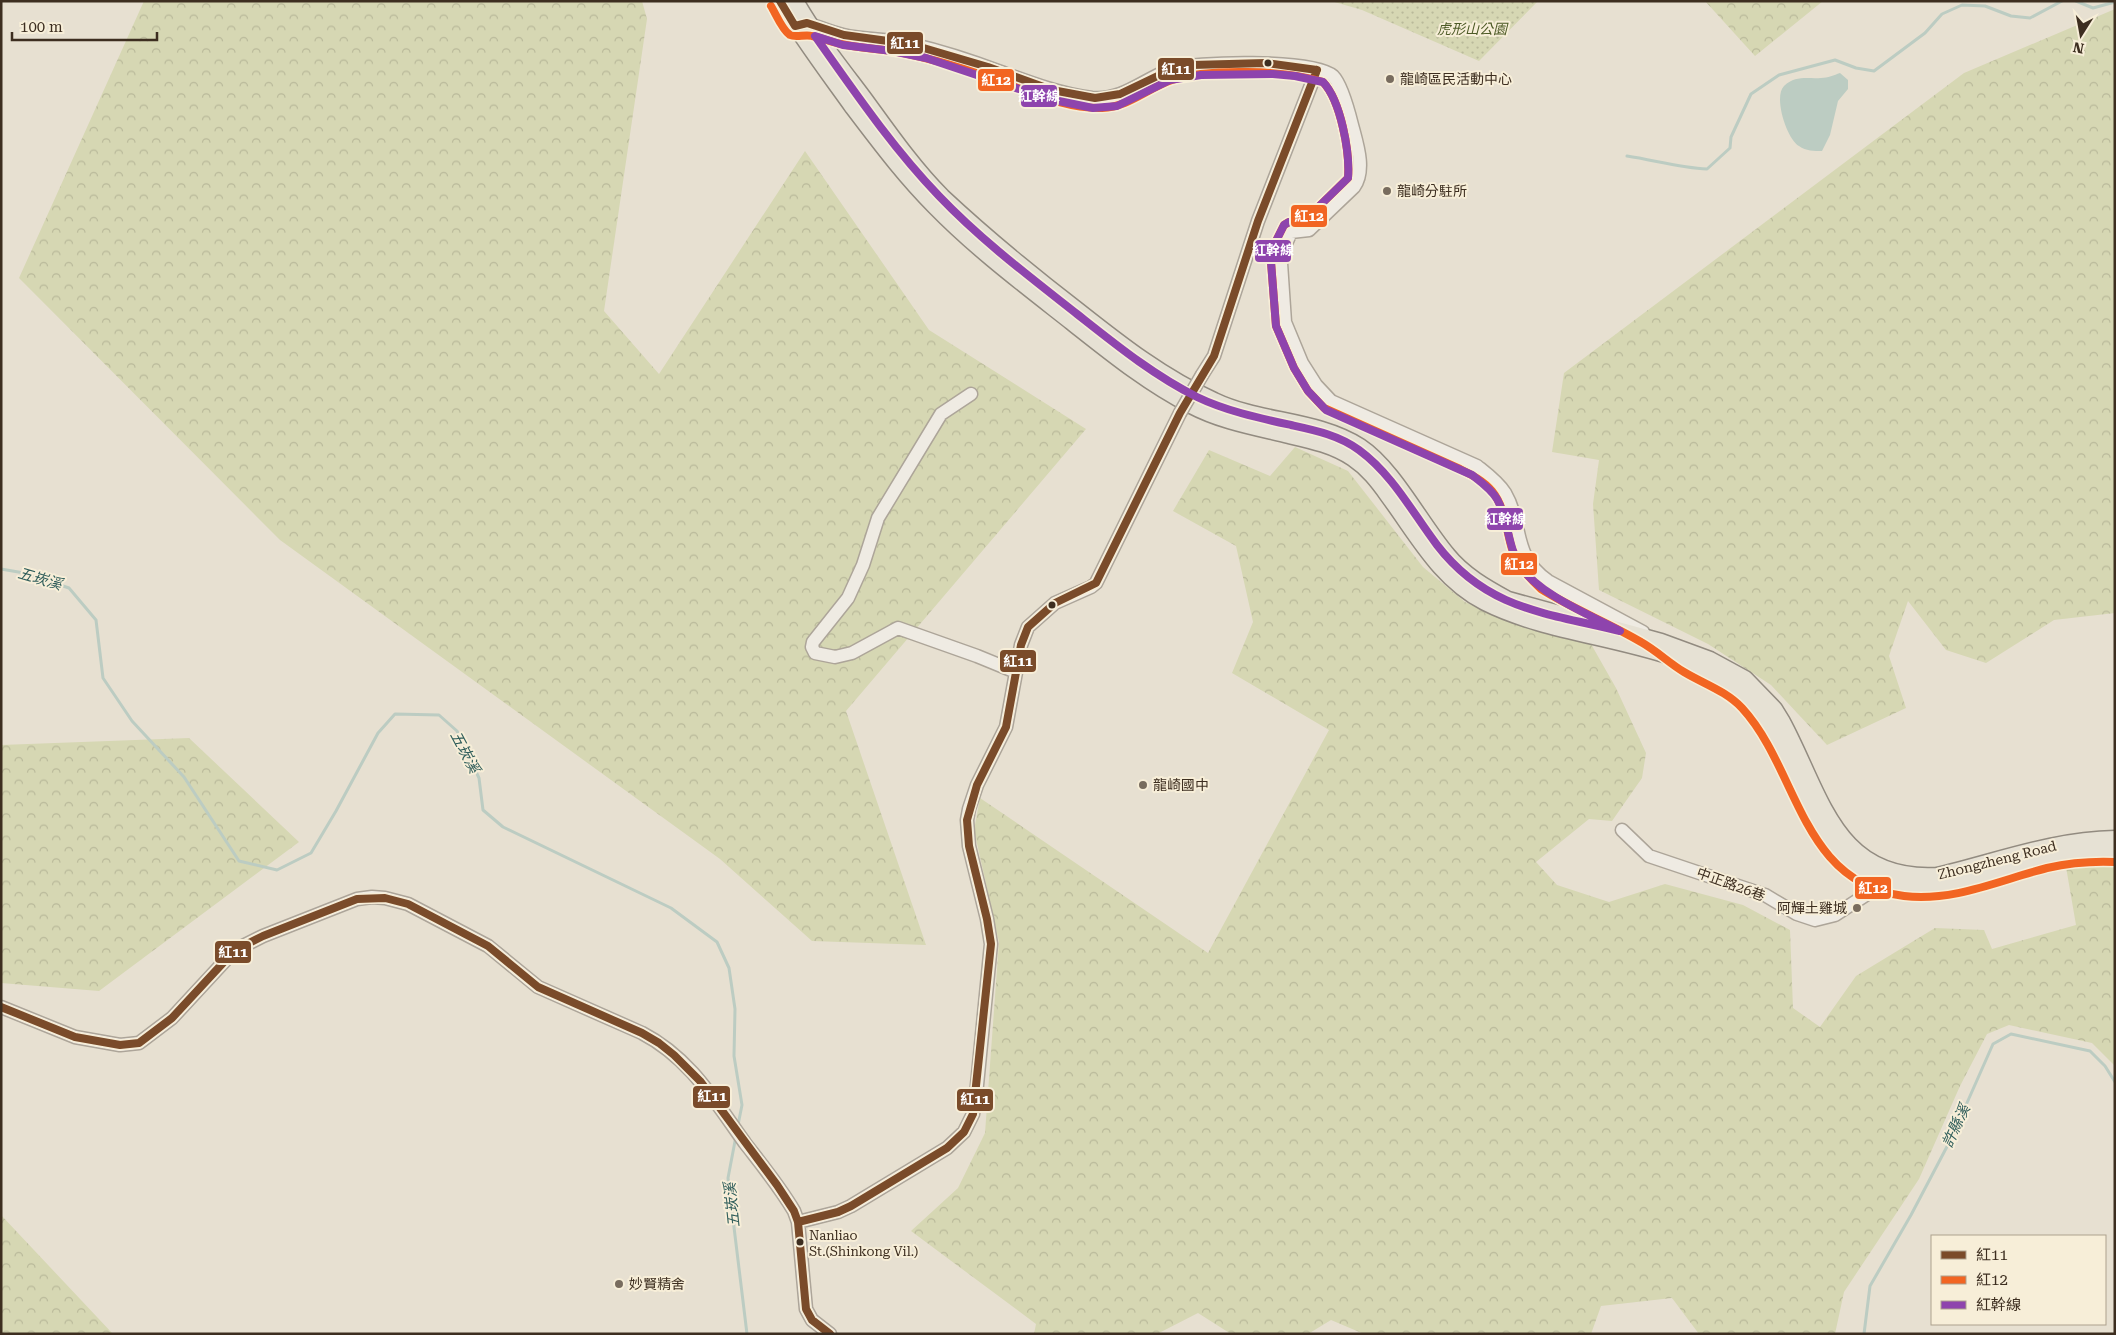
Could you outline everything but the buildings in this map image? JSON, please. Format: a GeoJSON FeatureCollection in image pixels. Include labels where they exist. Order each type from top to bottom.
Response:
{"type":"FeatureCollection","features":[{"type":"Feature","properties":{"kind":"main road"},"geometry":{"type":"LineString","coordinates":[[780,1],[941,195],[1048,288],[1140,359],[1169,385]]}},
{"type":"Feature","properties":{"kind":"main road"},"geometry":{"type":"LineString","coordinates":[[795,1],[801,24]]}},
{"type":"Feature","properties":{"kind":"main road","name":"Zhongzheng Road"},"geometry":{"type":"LineString","coordinates":[[1169,385],[1257,416],[1332,434],[1348,440],[1362,449],[1387,472],[1447,556],[1475,581],[1508,600],[1661,642],[1726,667],[1745,679],[1782,722],[1825,814],[1844,842],[1885,875],[1902,886],[1942,888],[2044,859],[2089,852],[2115,852]]}},
{"type":"Feature","properties":{"kind":"main road","name":"Zhongzheng Road"},"geometry":{"type":"LineString","coordinates":[[1169,385],[1191,405],[1211,414],[1327,445],[1354,458],[1378,481],[1449,576],[1477,598],[1520,617],[1688,663],[1724,680],[1740,690],[1769,726],[1780,744],[1810,812],[1828,842],[1849,863],[1885,875],[1937,876],[2048,846],[2086,841],[2115,840]]}},
{"type":"Feature","properties":{"kind":"street"},"geometry":{"type":"LineString","coordinates":[[801,24],[844,35],[910,44],[988,67],[1052,90],[1095,98],[1120,94],[1168,70],[1192,65],[1266,64],[1317,70],[1330,74],[1338,83],[1353,130],[1360,169],[1358,183],[1354,188],[1308,230],[1291,232],[1284,248],[1281,264],[1286,322],[1302,363],[1316,385],[1331,401],[1477,466],[1491,477],[1506,494],[1525,558],[1536,572],[1548,581],[1661,642],[1688,663]]}},
{"type":"Feature","properties":{"kind":"street"},"geometry":{"type":"LineString","coordinates":[[798,1222],[838,1212],[851,1206],[947,1148],[964,1132],[972,1114],[976,1095],[991,944],[987,919],[972,866],[966,820],[977,785],[1006,727],[1021,644],[1032,623],[1055,603],[1090,587],[1096,582],[1180,413],[1214,356],[1258,222],[1317,70]]}},
{"type":"Feature","properties":{"kind":"street"},"geometry":{"type":"LineString","coordinates":[[970,394],[942,414],[878,518],[864,565],[848,598],[813,642],[812,647],[815,653],[835,657],[852,652],[898,628],[1016,672]]}},
{"type":"Feature","properties":{"kind":"street","name":"中正路26巷"},"geometry":{"type":"LineString","coordinates":[[1622,830],[1649,856],[1765,894],[1797,914],[1815,920],[1835,915],[1878,888],[1885,875]]}},
{"type":"Feature","properties":{"kind":"street"},"geometry":{"type":"LineString","coordinates":[[1,1007],[75,1036],[120,1045],[139,1043],[172,1018],[235,950],[263,936],[357,899],[379,897],[408,904],[488,946],[538,987],[657,1041],[681,1059],[708,1092],[788,1202],[798,1222],[806,1309],[812,1320],[830,1334]]}},
{"type":"Feature","properties":{"kind":"green space"},"geometry":{"type":"Polygon","coordinates":[[[144,1],[642,1],[647,19],[604,311],[659,374],[805,151],[929,330],[1086,429],[846,711],[926,945],[812,941],[720,859],[280,540],[19,278],[144,1]]]}},
{"type":"Feature","properties":{"kind":"green space","name":"虎形山公園"},"geometry":{"type":"Polygon","coordinates":[[[1331,1],[1538,1],[1479,61],[1362,10],[1331,1]]]}},
{"type":"Feature","properties":{"kind":"green space"},"geometry":{"type":"Polygon","coordinates":[[[1705,1],[1823,1],[1755,56],[1705,1]]]}},
{"type":"Feature","properties":{"kind":"green space"},"geometry":{"type":"Polygon","coordinates":[[[2115,9],[2115,613],[2054,620],[1986,663],[1946,650],[1908,601],[1889,656],[1906,708],[1827,745],[1771,685],[1708,644],[1599,590],[1593,504],[1599,460],[1552,452],[1564,373],[1964,73],[2115,9]]]}},
{"type":"Feature","properties":{"kind":"green space"},"geometry":{"type":"Polygon","coordinates":[[[1295,447],[1348,471],[1423,567],[1465,602],[1517,624],[1591,644],[1616,688],[1646,753],[1642,778],[1612,821],[1589,819],[1536,862],[1557,885],[1609,902],[1665,884],[1743,905],[1790,930],[1793,1008],[1820,1027],[1856,976],[1935,928],[1984,930],[1992,949],[2076,925],[2066,867],[2115,863],[2115,1066],[2092,1043],[2009,1025],[1987,1034],[1960,1086],[1919,1179],[1844,1292],[1835,1334],[1699,1334],[1672,1298],[1601,1306],[1591,1334],[1364,1334],[1331,1320],[1308,1334],[1231,1334],[1198,1313],[1157,1334],[1034,1334],[1036,1324],[911,1231],[958,1188],[985,1133],[999,942],[974,830],[980,798],[1208,953],[1329,730],[1232,673],[1253,622],[1236,546],[1173,511],[1209,450],[1270,476],[1295,447]]]}},
{"type":"Feature","properties":{"kind":"green space"},"geometry":{"type":"Polygon","coordinates":[[[189,738],[299,842],[99,991],[1,983],[1,745],[189,738]]]}},
{"type":"Feature","properties":{"kind":"green space"},"geometry":{"type":"Polygon","coordinates":[[[1,1215],[113,1334],[1,1334],[1,1215]]]}},
{"type":"Feature","properties":{"kind":"shaded area"},"geometry":{"type":"Polygon","coordinates":[[[1840,73],[1848,80],[1848,89],[1838,101],[1830,135],[1822,151],[1802,148],[1794,142],[1786,127],[1781,108],[1781,91],[1784,86],[1793,80],[1826,78],[1840,73]]]}},
{"type":"Feature","properties":{"kind":"waterway"},"geometry":{"type":"LineString","coordinates":[[1627,156],[1677,166],[1707,169],[1730,148],[1731,137],[1751,94],[1779,75],[1835,60],[1856,68],[1874,71],[1925,33],[1942,14],[1962,5],[1985,6],[2011,16],[2030,18],[2062,1]]}},
{"type":"Feature","properties":{"kind":"waterway"},"geometry":{"type":"LineString","coordinates":[[2076,1],[2093,8],[2115,2]]}},
{"type":"Feature","properties":{"kind":"waterway","name":"五崁溪"},"geometry":{"type":"LineString","coordinates":[[1,569],[24,573],[69,588],[96,620],[103,678],[132,721],[184,777],[239,861],[277,870],[311,853],[378,733],[395,714],[439,715],[457,731],[479,778],[483,810],[503,827],[671,908],[717,942],[729,968],[735,1009],[734,1056],[742,1105],[738,1125]]}},
{"type":"Feature","properties":{"kind":"waterway","name":"許縣溪"},"geometry":{"type":"LineString","coordinates":[[1864,1334],[1870,1286],[1911,1215],[1951,1139],[1993,1044],[2011,1034],[2090,1051],[2105,1066],[2115,1082]]}},
{"type":"Feature","properties":{"kind":"waterway","name":"五崁溪"},"geometry":{"type":"LineString","coordinates":[[736,1136],[728,1178],[747,1334]]}},
{"type":"Feature","properties":{"kind":"transit line","name":"紅11"},"geometry":{"type":"LineString","coordinates":[[780,1],[795,26],[807,23],[844,35],[910,44],[988,67],[1052,90],[1095,98],[1120,94],[1168,71],[1192,65],[1266,63],[1317,70]]}},
{"type":"Feature","properties":{"kind":"transit line","name":"紅12"},"geometry":{"type":"LineString","coordinates":[[771,6],[779,22],[792,36],[816,37],[855,47],[898,52],[926,58],[1065,104],[1090,108],[1112,107],[1130,101],[1163,83],[1187,76],[1248,72],[1289,75],[1323,82],[1335,101],[1343,128],[1346,142],[1348,178],[1305,220],[1289,222],[1284,225],[1274,245],[1271,262],[1276,326],[1294,368],[1308,391],[1324,408],[1460,469],[1482,481],[1489,487],[1500,504],[1517,561],[1541,589],[1641,642],[1684,672],[1722,692],[1736,702],[1761,733],[1805,820],[1822,847],[1843,870],[1870,887],[1904,896],[1941,896],[1977,889],[2055,866],[2115,862]]}},
{"type":"Feature","properties":{"kind":"transit line","name":"紅幹線"},"geometry":{"type":"LineString","coordinates":[[815,36],[843,45],[892,51],[926,58],[1049,99],[1093,108],[1117,106],[1170,80],[1201,75],[1273,74],[1295,76],[1323,82],[1335,101],[1343,128],[1346,142],[1348,178],[1305,220],[1289,222],[1284,225],[1274,245],[1271,262],[1276,326],[1294,368],[1308,391],[1326,410],[1472,475],[1482,483],[1497,499],[1504,516],[1516,559],[1529,577],[1540,587],[1566,604],[1620,631],[1543,613],[1520,606],[1498,596],[1476,583],[1456,567],[1437,545],[1392,482],[1359,450],[1343,440],[1326,434],[1243,414],[1208,402],[1165,379],[1106,337],[1006,258],[939,196],[889,138],[815,36]]}},
{"type":"Feature","properties":{"kind":"transit line","name":"紅11"},"geometry":{"type":"LineString","coordinates":[[798,1222],[838,1212],[851,1206],[947,1148],[964,1132],[973,1114],[991,944],[987,919],[969,846],[967,820],[977,785],[1006,727],[1021,645],[1028,627],[1055,603],[1096,583],[1180,413],[1214,356],[1258,221],[1317,70]]}},
{"type":"Feature","properties":{"kind":"transit line","name":"紅11"},"geometry":{"type":"LineString","coordinates":[[1,1007],[75,1037],[120,1045],[139,1043],[172,1018],[235,950],[263,936],[357,899],[385,898],[408,904],[488,946],[538,987],[642,1033],[659,1043],[700,1081],[794,1211],[798,1222],[806,1309],[812,1320],[830,1334]]}},
{"type":"Feature","properties":{"kind":"place","name":"龍崎區民活動中心"},"geometry":{"type":"Point","coordinates":[1390,79]}},
{"type":"Feature","properties":{"kind":"place","name":"龍崎分駐所"},"geometry":{"type":"Point","coordinates":[1387,191]}},
{"type":"Feature","properties":{"kind":"place","name":"龍崎國中"},"geometry":{"type":"Point","coordinates":[1143,785]}},
{"type":"Feature","properties":{"kind":"place","name":"阿輝土雞城"},"geometry":{"type":"Point","coordinates":[1857,908]}},
{"type":"Feature","properties":{"kind":"place","name":"Nanliao St.(Shinkong Vil.)"},"geometry":{"type":"Point","coordinates":[800,1242]}},
{"type":"Feature","properties":{"kind":"place","name":"妙賢精舍"},"geometry":{"type":"Point","coordinates":[619,1284]}}]}
